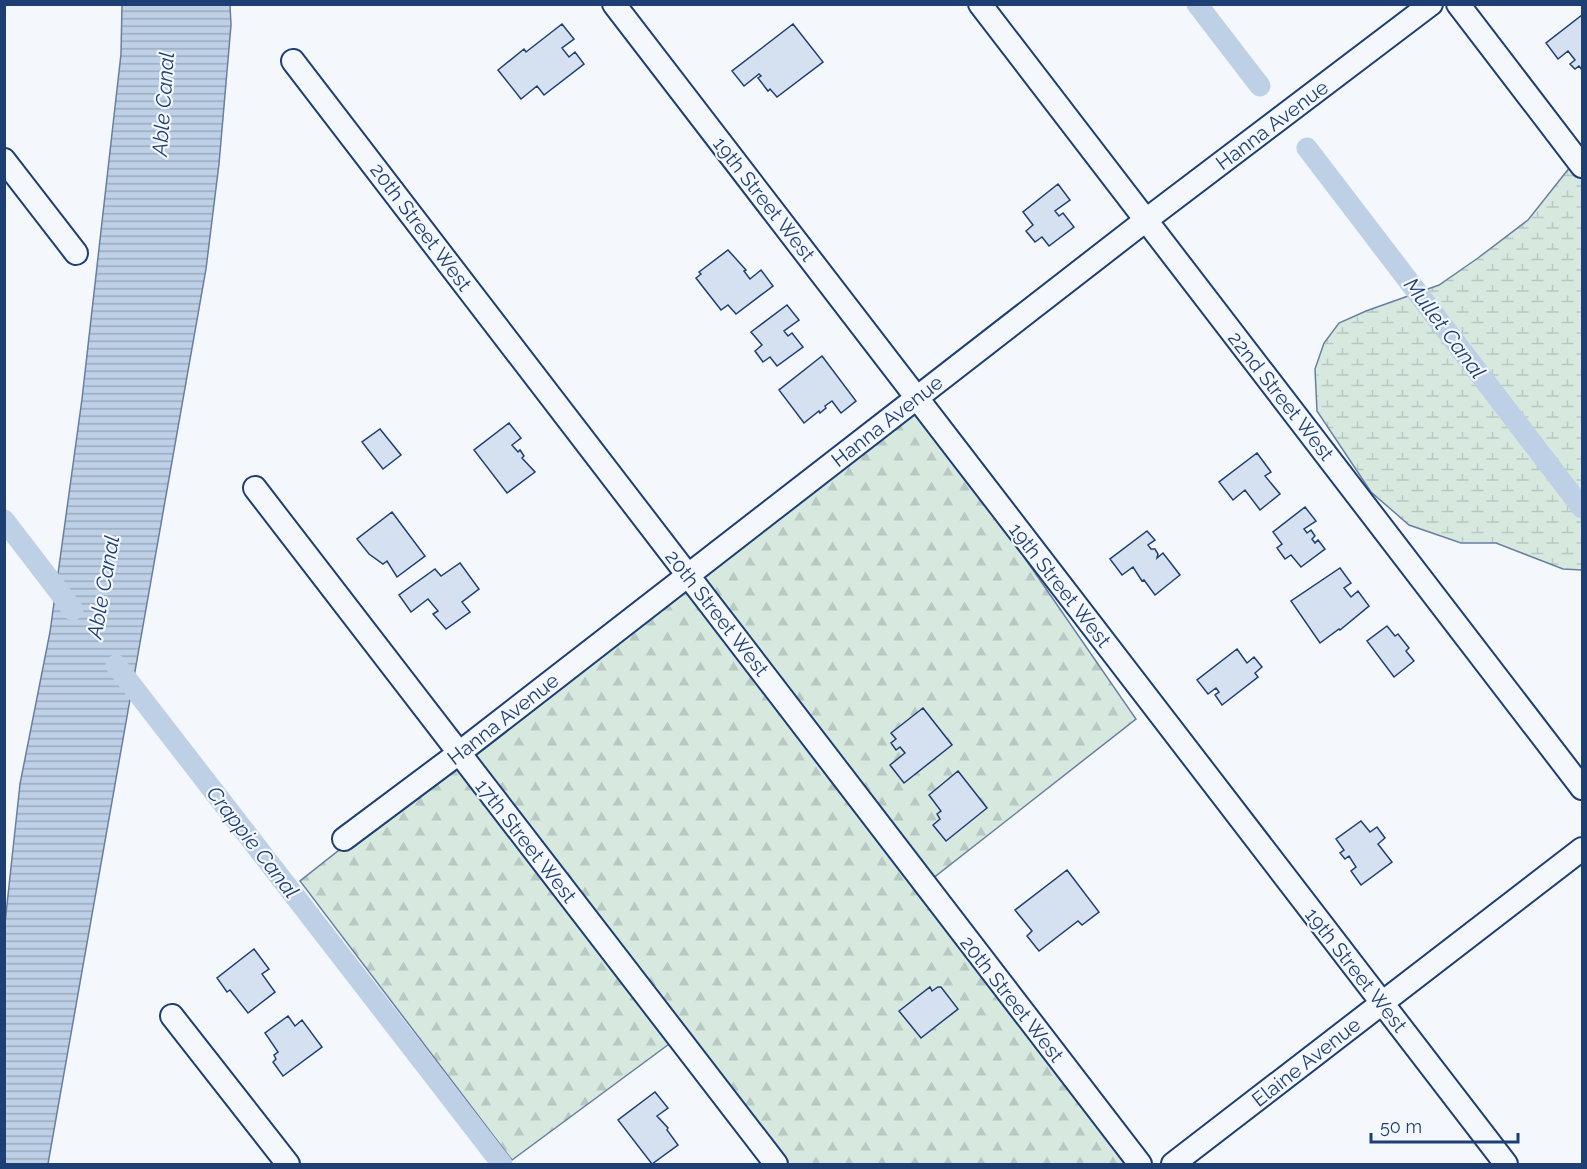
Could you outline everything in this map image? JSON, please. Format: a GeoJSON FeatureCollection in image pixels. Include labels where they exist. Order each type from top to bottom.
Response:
{"type":"FeatureCollection","features":[{"type":"Feature","properties":{"kind":"street","name":"19th Street West"},"geometry":{"type":"LineString","coordinates":[[614,4],[1506,1164]]}},
{"type":"Feature","properties":{"kind":"street","name":"22nd Street West"},"geometry":{"type":"LineString","coordinates":[[980,4],[1582,788]]}},
{"type":"Feature","properties":{"kind":"street","name":"Hanna Avenue"},"geometry":{"type":"LineString","coordinates":[[344,839],[459,753],[1146,220],[1431,4]]}},
{"type":"Feature","properties":{"kind":"street"},"geometry":{"type":"LineString","coordinates":[[1458,4],[1582,166]]}},
{"type":"Feature","properties":{"kind":"street","name":"20th Street West"},"geometry":{"type":"LineString","coordinates":[[293,62],[1140,1164]]}},
{"type":"Feature","properties":{"kind":"street"},"geometry":{"type":"LineString","coordinates":[[4,160],[76,253]]}},
{"type":"Feature","properties":{"kind":"street","name":"17th Street West"},"geometry":{"type":"LineString","coordinates":[[255,488],[776,1164]]}},
{"type":"Feature","properties":{"kind":"street","name":"Elaine Avenue"},"geometry":{"type":"LineString","coordinates":[[1173,1164],[1582,849]]}},
{"type":"Feature","properties":{"kind":"street"},"geometry":{"type":"LineString","coordinates":[[172,1016],[288,1164]]}},
{"type":"Feature","properties":{"kind":"green space"},"geometry":{"type":"Polygon","coordinates":[[[1582,152],[1582,570],[1563,569],[1496,543],[1461,543],[1409,525],[1371,492],[1317,411],[1315,369],[1324,343],[1339,323],[1439,285],[1478,258],[1528,220],[1582,152]]]}},
{"type":"Feature","properties":{"kind":"green space"},"geometry":{"type":"Polygon","coordinates":[[[919,405],[1136,719],[927,883],[1134,1164],[776,1164],[680,1036],[512,1160],[300,881],[576,663],[919,405]]]}},
{"type":"Feature","properties":{"kind":"water","name":"Able Canal"},"geometry":{"type":"Polygon","coordinates":[[[122,5],[230,5],[231,25],[219,164],[206,269],[48,1164],[5,1164],[5,923],[20,784],[50,632],[82,399],[121,54],[122,5]]]}},
{"type":"Feature","properties":{"kind":"building"},"geometry":{"type":"Polygon","coordinates":[[[1582,15],[1582,70],[1579,66],[1575,69],[1570,64],[1575,60],[1568,51],[1558,59],[1546,43],[1582,15]]]}},
{"type":"Feature","properties":{"kind":"building"},"geometry":{"type":"Polygon","coordinates":[[[562,24],[574,39],[562,48],[569,57],[575,52],[584,64],[544,95],[537,86],[521,99],[498,70],[524,49],[526,52],[562,24]]]}},
{"type":"Feature","properties":{"kind":"building"},"geometry":{"type":"Polygon","coordinates":[[[793,24],[823,62],[777,97],[770,89],[768,91],[758,78],[761,76],[759,74],[744,86],[732,71],[793,24]]]}},
{"type":"Feature","properties":{"kind":"building"},"geometry":{"type":"Polygon","coordinates":[[[1058,184],[1070,200],[1055,211],[1059,216],[1063,213],[1074,227],[1049,246],[1042,237],[1035,242],[1026,231],[1033,225],[1023,212],[1058,184]]]}},
{"type":"Feature","properties":{"kind":"building"},"geometry":{"type":"Polygon","coordinates":[[[728,250],[746,270],[744,271],[750,279],[761,270],[773,286],[736,314],[728,305],[721,310],[696,278],[701,274],[699,272],[728,250]]]}},
{"type":"Feature","properties":{"kind":"building"},"geometry":{"type":"Polygon","coordinates":[[[787,305],[799,320],[784,331],[788,336],[792,333],[803,347],[777,366],[770,357],[763,362],[755,351],[762,345],[751,332],[787,305]]]}},
{"type":"Feature","properties":{"kind":"building"},"geometry":{"type":"Polygon","coordinates":[[[822,356],[856,401],[841,413],[832,401],[820,413],[819,411],[804,423],[779,390],[822,356]]]}},
{"type":"Feature","properties":{"kind":"building"},"geometry":{"type":"Polygon","coordinates":[[[509,423],[521,438],[512,445],[518,452],[520,450],[524,456],[522,458],[535,472],[507,493],[474,450],[509,423]]]}},
{"type":"Feature","properties":{"kind":"building"},"geometry":{"type":"Polygon","coordinates":[[[380,429],[401,455],[383,469],[362,442],[380,429]]]}},
{"type":"Feature","properties":{"kind":"building"},"geometry":{"type":"Polygon","coordinates":[[[1257,453],[1271,472],[1265,476],[1280,494],[1260,510],[1245,490],[1233,500],[1219,482],[1257,453]]]}},
{"type":"Feature","properties":{"kind":"building"},"geometry":{"type":"Polygon","coordinates":[[[1305,507],[1316,521],[1304,529],[1307,533],[1311,530],[1315,536],[1312,539],[1315,543],[1318,540],[1325,549],[1301,567],[1291,555],[1285,559],[1277,548],[1282,544],[1273,532],[1305,507]]]}},
{"type":"Feature","properties":{"kind":"building"},"geometry":{"type":"Polygon","coordinates":[[[392,512],[425,556],[397,577],[387,561],[383,564],[369,554],[357,539],[392,512]]]}},
{"type":"Feature","properties":{"kind":"building"},"geometry":{"type":"Polygon","coordinates":[[[1147,531],[1155,540],[1148,545],[1151,549],[1155,549],[1158,554],[1157,558],[1163,553],[1180,575],[1155,595],[1133,567],[1122,575],[1110,559],[1147,531]]]}},
{"type":"Feature","properties":{"kind":"building"},"geometry":{"type":"Polygon","coordinates":[[[460,563],[479,589],[462,602],[470,612],[446,629],[433,614],[438,611],[428,599],[411,612],[399,595],[435,569],[441,576],[460,563]]]}},
{"type":"Feature","properties":{"kind":"building"},"geometry":{"type":"Polygon","coordinates":[[[1340,568],[1351,583],[1344,588],[1351,597],[1358,591],[1369,606],[1320,643],[1291,601],[1340,568]]]}},
{"type":"Feature","properties":{"kind":"building"},"geometry":{"type":"Polygon","coordinates":[[[1387,626],[1395,636],[1398,634],[1409,648],[1406,651],[1414,661],[1394,677],[1367,641],[1387,626]]]}},
{"type":"Feature","properties":{"kind":"building"},"geometry":{"type":"Polygon","coordinates":[[[1237,649],[1247,663],[1254,657],[1262,667],[1255,673],[1258,677],[1222,705],[1215,695],[1219,692],[1216,688],[1208,694],[1197,680],[1237,649]]]}},
{"type":"Feature","properties":{"kind":"building"},"geometry":{"type":"Polygon","coordinates":[[[923,708],[952,745],[904,783],[890,765],[905,753],[900,747],[896,750],[891,743],[896,739],[891,733],[923,708]]]}},
{"type":"Feature","properties":{"kind":"building"},"geometry":{"type":"Polygon","coordinates":[[[958,771],[987,808],[946,841],[933,825],[940,819],[937,814],[941,811],[929,795],[958,771]]]}},
{"type":"Feature","properties":{"kind":"building"},"geometry":{"type":"Polygon","coordinates":[[[1361,821],[1370,832],[1377,827],[1385,838],[1378,844],[1392,862],[1361,885],[1351,871],[1356,867],[1349,856],[1345,859],[1340,853],[1344,850],[1336,839],[1361,821]]]}},
{"type":"Feature","properties":{"kind":"building"},"geometry":{"type":"Polygon","coordinates":[[[1067,870],[1099,912],[1082,925],[1078,921],[1039,951],[1027,936],[1032,931],[1015,910],[1067,870]]]}},
{"type":"Feature","properties":{"kind":"building"},"geometry":{"type":"Polygon","coordinates":[[[254,949],[269,969],[262,974],[275,992],[248,1013],[217,978],[254,949]]]}},
{"type":"Feature","properties":{"kind":"building"},"geometry":{"type":"Polygon","coordinates":[[[930,987],[932,991],[941,987],[958,1009],[921,1038],[899,1011],[930,987]]]}},
{"type":"Feature","properties":{"kind":"building"},"geometry":{"type":"Polygon","coordinates":[[[288,1016],[295,1026],[302,1020],[322,1047],[283,1076],[273,1062],[276,1059],[274,1055],[278,1052],[265,1033],[288,1016]]]}},
{"type":"Feature","properties":{"kind":"building"},"geometry":{"type":"Polygon","coordinates":[[[655,1092],[668,1108],[657,1116],[668,1128],[667,1130],[678,1145],[652,1164],[618,1120],[655,1092]]]}},
{"type":"Feature","properties":{"kind":"waterway","name":"Mullet Canal"},"geometry":{"type":"LineString","coordinates":[[1197,4],[1260,86]]}},
{"type":"Feature","properties":{"kind":"waterway","name":"Mullet Canal"},"geometry":{"type":"LineString","coordinates":[[1307,148],[1582,508]]}},
{"type":"Feature","properties":{"kind":"waterway","name":"Crappie Canal"},"geometry":{"type":"LineString","coordinates":[[4,520],[73,610]]}},
{"type":"Feature","properties":{"kind":"waterway","name":"Crappie Canal"},"geometry":{"type":"LineString","coordinates":[[116,665],[502,1164]]}}]}
